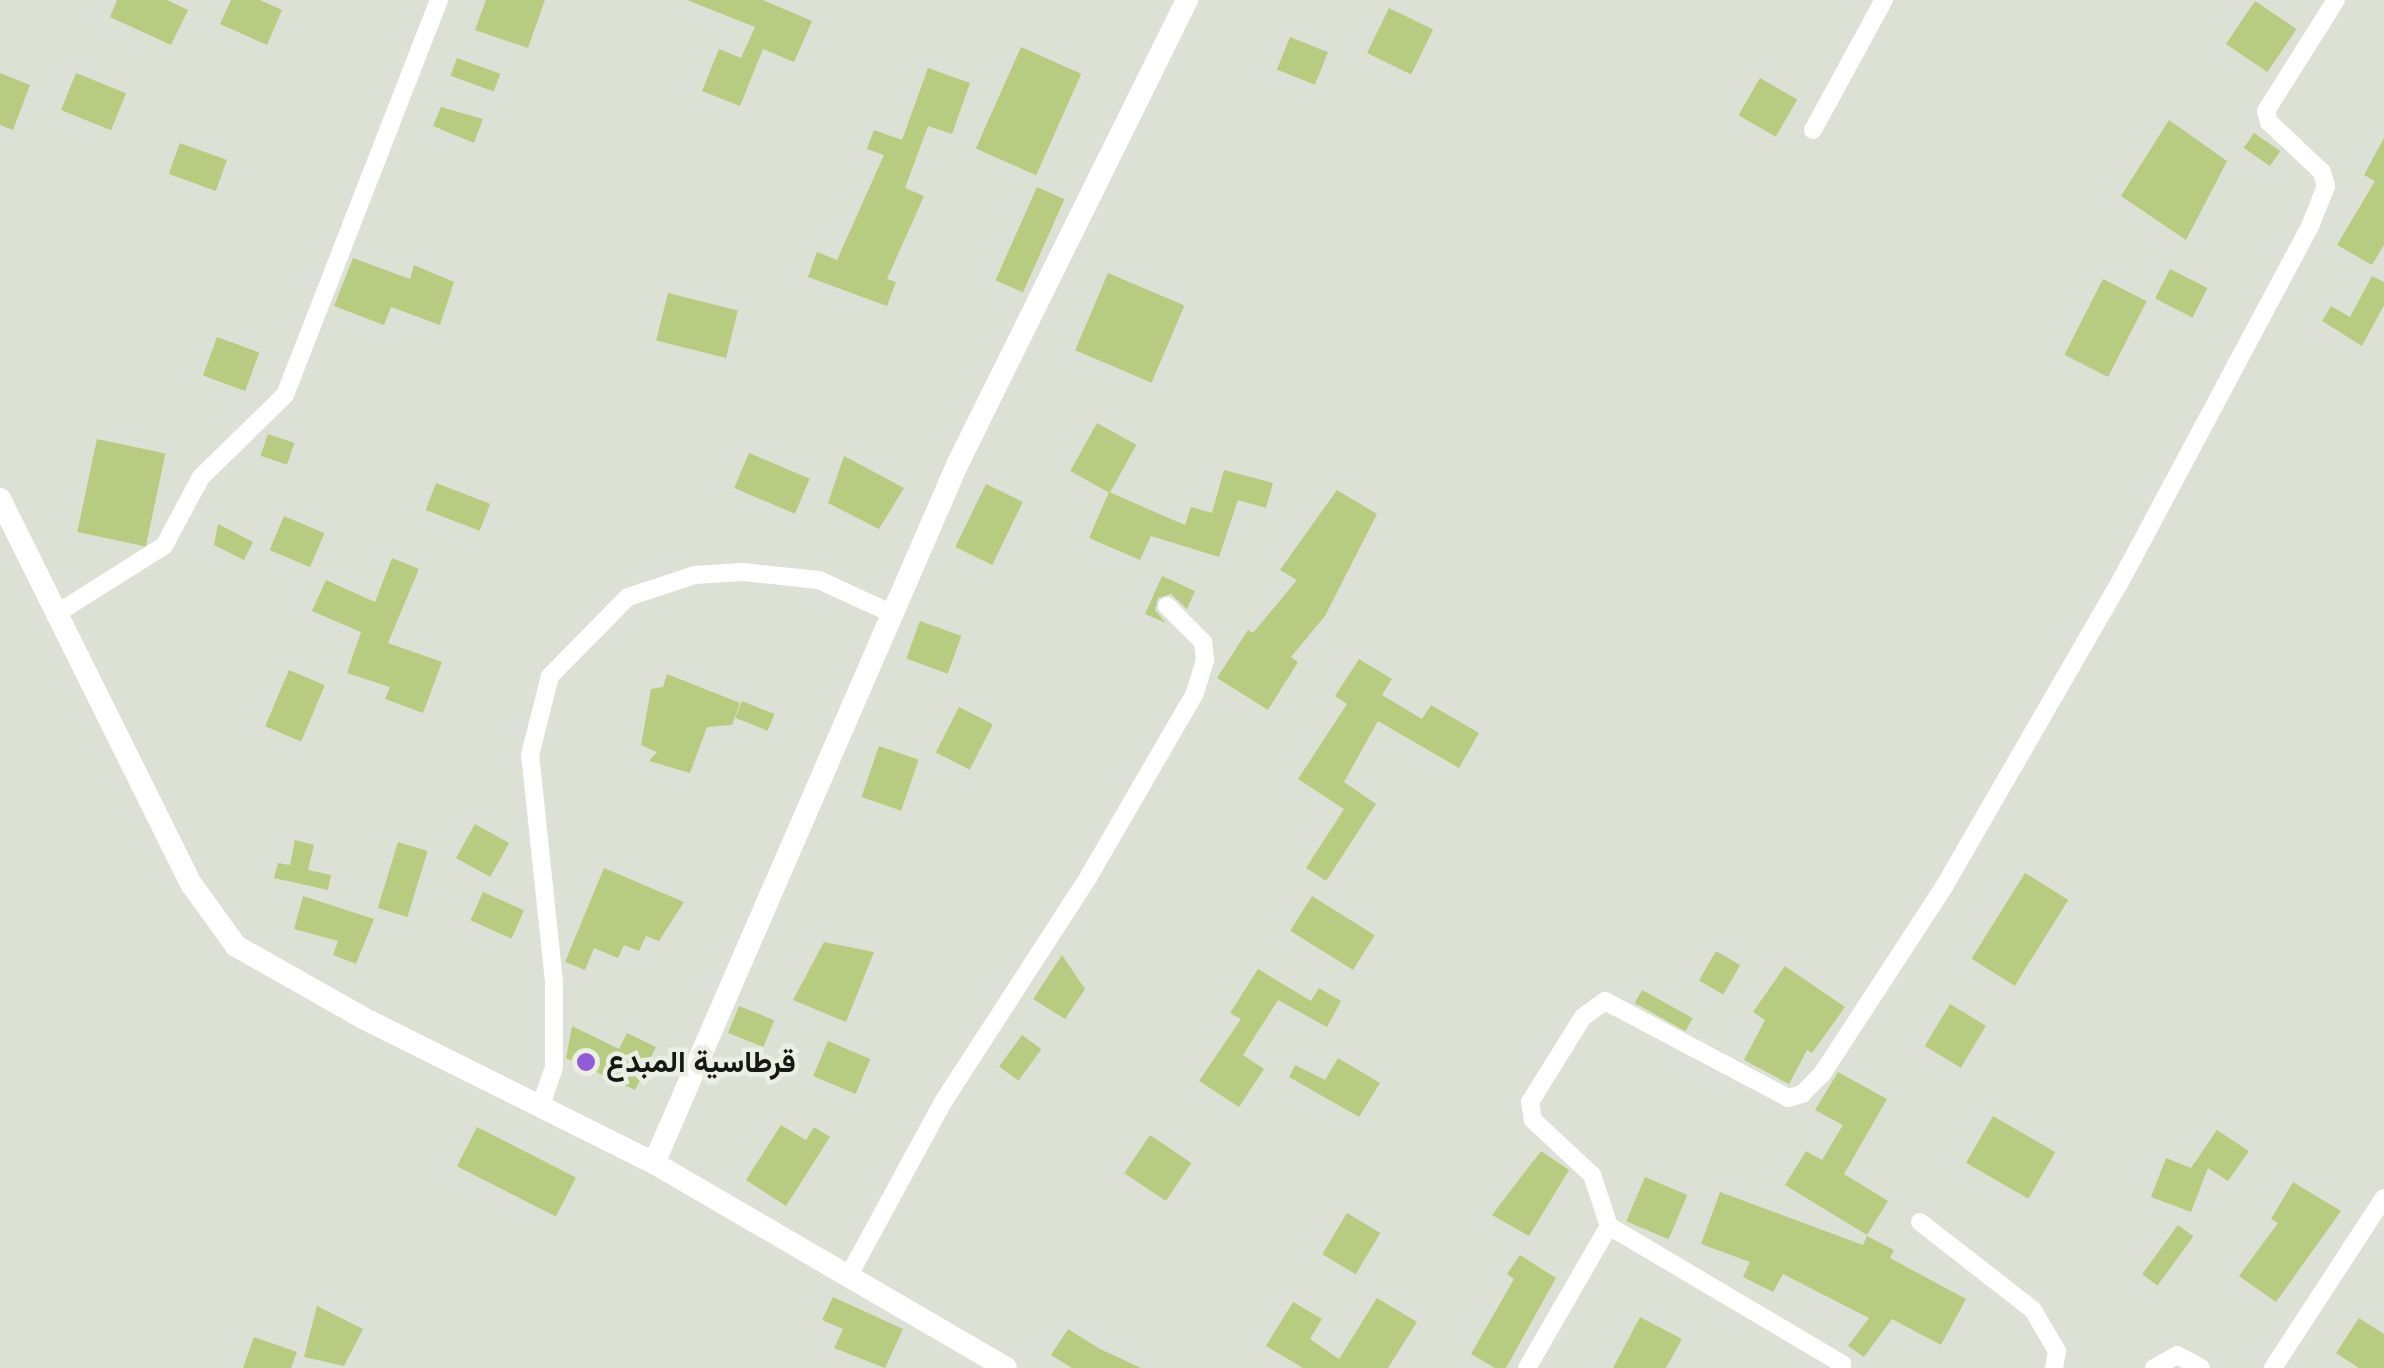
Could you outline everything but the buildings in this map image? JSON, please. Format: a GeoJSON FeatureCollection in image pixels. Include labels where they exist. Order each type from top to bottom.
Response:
{"type":"FeatureCollection","features":[{"type":"Feature","properties":{"kind":"street"},"geometry":{"type":"LineString","coordinates":[[59,612],[164,546],[201,477],[285,395],[439,0]]}},
{"type":"Feature","properties":{"kind":"street"},"geometry":{"type":"LineString","coordinates":[[654,1163],[958,463],[1186,0]]}},
{"type":"Feature","properties":{"kind":"street"},"geometry":{"type":"LineString","coordinates":[[1813,130],[1884,0]]}},
{"type":"Feature","properties":{"kind":"street"},"geometry":{"type":"LineString","coordinates":[[1842,1364],[1609,1226],[1592,1175],[1534,1120],[1530,1102],[1582,1017],[1604,1002],[1788,1098],[1802,1094],[1822,1074],[1944,885],[2119,584],[2311,224],[2326,186],[2322,172],[2269,122],[2266,111],[2336,0]]}},
{"type":"Feature","properties":{"kind":"street"},"geometry":{"type":"LineString","coordinates":[[0,499],[192,885],[236,946],[365,1019],[542,1102],[654,1163],[1006,1368]]}},
{"type":"Feature","properties":{"kind":"street"},"geometry":{"type":"LineString","coordinates":[[542,1102],[554,1066],[554,982],[530,755],[550,676],[628,598],[695,576],[743,572],[820,580],[893,614]]}},
{"type":"Feature","properties":{"kind":"street"},"geometry":{"type":"LineString","coordinates":[[848,1277],[943,1102],[1089,876],[1195,693],[1206,660],[1203,642],[1166,606]]}},
{"type":"Feature","properties":{"kind":"street"},"geometry":{"type":"LineString","coordinates":[[2273,1368],[2384,1198]]}},
{"type":"Feature","properties":{"kind":"street"},"geometry":{"type":"LineString","coordinates":[[1920,1222],[2033,1310],[2057,1351],[2054,1368]]}},
{"type":"Feature","properties":{"kind":"street"},"geometry":{"type":"LineString","coordinates":[[1528,1368],[1609,1226]]}},
{"type":"Feature","properties":{"kind":"street"},"geometry":{"type":"LineString","coordinates":[[2154,1368],[2177,1355],[2201,1368]]}},
{"type":"Feature","properties":{"kind":"place","name":"قرطاسية المبدع"},"geometry":{"type":"Point","coordinates":[586,1062]}}]}
